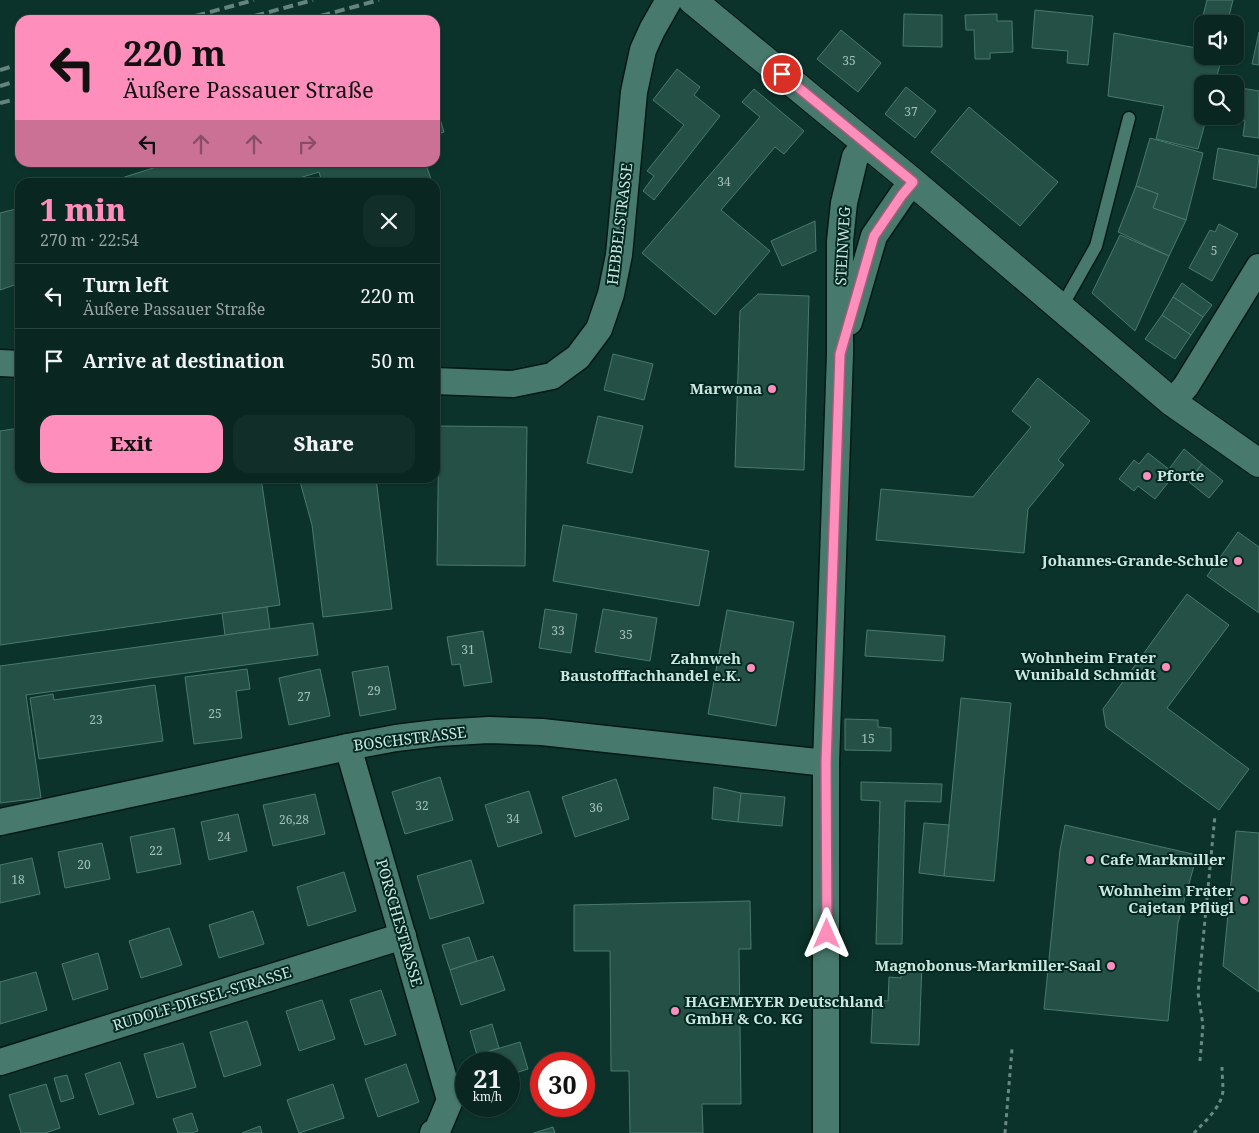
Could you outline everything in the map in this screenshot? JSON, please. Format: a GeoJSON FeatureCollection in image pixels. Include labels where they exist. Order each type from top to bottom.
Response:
{"type":"FeatureCollection","features":[{"type":"Feature","properties":{"kind":"main road"},"geometry":{"type":"LineString","coordinates":[[692,0],[867,143],[1172,402],[1259,463]]}},
{"type":"Feature","properties":{"kind":"street","name":"HEBBELSTRASSE"},"geometry":{"type":"LineString","coordinates":[[440,381],[513,384],[552,376],[578,357],[600,329],[611,294],[619,255],[636,84],[644,50],[652,30],[669,0]]}},
{"type":"Feature","properties":{"kind":"street","name":"STEINWEG"},"geometry":{"type":"LineString","coordinates":[[826,1133],[826,763],[840,354],[840,241],[844,203],[855,157],[867,143]]}},
{"type":"Feature","properties":{"kind":"street","name":"STEINWEG"},"geometry":{"type":"LineString","coordinates":[[840,354],[874,236],[913,182]]}},
{"type":"Feature","properties":{"kind":"street"},"geometry":{"type":"LineString","coordinates":[[1172,402],[1186,386],[1259,267]]}},
{"type":"Feature","properties":{"kind":"street"},"geometry":{"type":"LineString","coordinates":[[0,363],[15,364]]}},
{"type":"Feature","properties":{"kind":"street","name":"BOSCHSTRASSE"},"geometry":{"type":"LineString","coordinates":[[0,822],[348,747],[437,733],[498,730],[542,732],[826,763]]}},
{"type":"Feature","properties":{"kind":"street","name":"PORSCHESTRASSE"},"geometry":{"type":"LineString","coordinates":[[348,747],[450,1100],[437,1132],[433,1133]]}},
{"type":"Feature","properties":{"kind":"street","name":"RUDOLF-DIESEL-STRASSE"},"geometry":{"type":"LineString","coordinates":[[0,1062],[403,936]]}},
{"type":"Feature","properties":{"kind":"lane"},"geometry":{"type":"LineString","coordinates":[[1061,308],[1096,246],[1129,118]]}},
{"type":"Feature","properties":{"kind":"path"},"geometry":{"type":"LineString","coordinates":[[1200,1062],[1202,1025],[1198,993],[1216,815]]}},
{"type":"Feature","properties":{"kind":"path"},"geometry":{"type":"LineString","coordinates":[[1005,1133],[1012,1049]]}},
{"type":"Feature","properties":{"kind":"path"},"geometry":{"type":"LineString","coordinates":[[1194,1133],[1217,1108],[1221,1099],[1223,1090],[1222,1066]]}},
{"type":"Feature","properties":{"kind":"building"},"geometry":{"type":"Polygon","coordinates":[[[1207,0],[1233,0],[1229,15],[1203,15],[1207,0]]]}},
{"type":"Feature","properties":{"kind":"building"},"geometry":{"type":"Polygon","coordinates":[[[1035,10],[1093,16],[1088,65],[1067,63],[1068,51],[1032,48],[1035,10]]]}},
{"type":"Feature","properties":{"kind":"building"},"geometry":{"type":"Polygon","coordinates":[[[904,14],[942,15],[942,47],[903,46],[904,14]]]}},
{"type":"Feature","properties":{"kind":"building"},"geometry":{"type":"Polygon","coordinates":[[[997,14],[997,21],[1012,21],[1013,52],[990,53],[990,59],[975,59],[974,30],[966,30],[965,15],[997,14]]]}},
{"type":"Feature","properties":{"kind":"building"},"geometry":{"type":"Polygon","coordinates":[[[841,30],[881,63],[858,92],[817,59],[841,30]]]}},
{"type":"Feature","properties":{"kind":"building"},"geometry":{"type":"Polygon","coordinates":[[[1259,32],[1259,65],[1252,64],[1259,32]]]}},
{"type":"Feature","properties":{"kind":"building"},"geometry":{"type":"Polygon","coordinates":[[[1114,33],[1194,48],[1194,65],[1220,65],[1217,75],[1194,75],[1194,125],[1205,125],[1198,149],[1156,139],[1164,106],[1108,96],[1114,33]]]}},
{"type":"Feature","properties":{"kind":"building"},"geometry":{"type":"Polygon","coordinates":[[[677,69],[700,87],[694,95],[720,116],[654,200],[643,191],[654,176],[647,171],[684,125],[653,100],[677,69]]]}},
{"type":"Feature","properties":{"kind":"building"},"geometry":{"type":"Polygon","coordinates":[[[906,87],[936,111],[915,138],[885,114],[906,87]]]}},
{"type":"Feature","properties":{"kind":"building"},"geometry":{"type":"Polygon","coordinates":[[[1244,88],[1259,91],[1259,138],[1243,136],[1245,121],[1244,88]]]}},
{"type":"Feature","properties":{"kind":"building"},"geometry":{"type":"Polygon","coordinates":[[[754,89],[804,131],[784,154],[775,147],[721,210],[770,251],[715,315],[642,253],[760,117],[742,102],[754,89]]]}},
{"type":"Feature","properties":{"kind":"building"},"geometry":{"type":"Polygon","coordinates":[[[969,107],[1058,182],[1020,226],[931,152],[969,107]]]}},
{"type":"Feature","properties":{"kind":"building"},"geometry":{"type":"Polygon","coordinates":[[[440,119],[444,132],[440,133],[440,119]]]}},
{"type":"Feature","properties":{"kind":"building"},"geometry":{"type":"Polygon","coordinates":[[[1150,138],[1203,153],[1186,220],[1153,208],[1158,194],[1136,186],[1150,138]]]}},
{"type":"Feature","properties":{"kind":"building"},"geometry":{"type":"Polygon","coordinates":[[[1218,148],[1259,156],[1256,188],[1213,179],[1218,148]]]}},
{"type":"Feature","properties":{"kind":"building"},"geometry":{"type":"Polygon","coordinates":[[[156,167],[427,167],[431,178],[321,178],[319,172],[299,178],[122,178],[156,167]]]}},
{"type":"Feature","properties":{"kind":"building"},"geometry":{"type":"Polygon","coordinates":[[[1136,186],[1158,194],[1153,208],[1186,220],[1169,256],[1118,232],[1136,186]]]}},
{"type":"Feature","properties":{"kind":"building"},"geometry":{"type":"Polygon","coordinates":[[[15,209],[15,285],[0,290],[0,213],[15,209]]]}},
{"type":"Feature","properties":{"kind":"building"},"geometry":{"type":"Polygon","coordinates":[[[815,221],[816,251],[782,266],[771,241],[815,221]]]}},
{"type":"Feature","properties":{"kind":"building"},"geometry":{"type":"Polygon","coordinates":[[[1219,224],[1238,234],[1212,281],[1189,268],[1210,230],[1215,232],[1219,224]]]}},
{"type":"Feature","properties":{"kind":"building"},"geometry":{"type":"Polygon","coordinates":[[[1120,235],[1169,256],[1135,331],[1092,293],[1120,235]]]}},
{"type":"Feature","properties":{"kind":"building"},"geometry":{"type":"Polygon","coordinates":[[[1182,283],[1212,305],[1203,317],[1173,297],[1182,283]]]}},
{"type":"Feature","properties":{"kind":"building","name":"Marwona"},"geometry":{"type":"Polygon","coordinates":[[[758,294],[809,296],[804,470],[735,467],[740,311],[758,294]]]}},
{"type":"Feature","properties":{"kind":"building"},"geometry":{"type":"Polygon","coordinates":[[[1173,297],[1203,317],[1191,335],[1162,315],[1173,297]]]}},
{"type":"Feature","properties":{"kind":"building"},"geometry":{"type":"Polygon","coordinates":[[[1162,315],[1191,335],[1175,359],[1145,339],[1162,315]]]}},
{"type":"Feature","properties":{"kind":"building"},"geometry":{"type":"Polygon","coordinates":[[[613,354],[653,364],[644,400],[604,390],[613,354]]]}},
{"type":"Feature","properties":{"kind":"building"},"geometry":{"type":"Polygon","coordinates":[[[1038,378],[1090,421],[1058,460],[1064,465],[1028,509],[1024,553],[876,540],[881,489],[973,497],[1031,427],[1012,411],[1038,378]]]}},
{"type":"Feature","properties":{"kind":"building"},"geometry":{"type":"Polygon","coordinates":[[[598,416],[643,426],[632,473],[587,463],[598,416]]]}},
{"type":"Feature","properties":{"kind":"building"},"geometry":{"type":"Polygon","coordinates":[[[440,426],[527,427],[525,566],[437,565],[440,426]]]}},
{"type":"Feature","properties":{"kind":"building"},"geometry":{"type":"Polygon","coordinates":[[[15,429],[15,483],[262,483],[280,605],[0,645],[0,431],[15,429]]]}},
{"type":"Feature","properties":{"kind":"building"},"geometry":{"type":"Polygon","coordinates":[[[1184,449],[1202,464],[1187,483],[1169,469],[1184,449]]]}},
{"type":"Feature","properties":{"kind":"building","name":"Pforte"},"geometry":{"type":"Polygon","coordinates":[[[1148,453],[1175,474],[1155,499],[1138,486],[1134,491],[1119,479],[1134,460],[1139,464],[1148,453]]]}},
{"type":"Feature","properties":{"kind":"building"},"geometry":{"type":"Polygon","coordinates":[[[1202,464],[1223,481],[1209,498],[1189,482],[1202,464]]]}},
{"type":"Feature","properties":{"kind":"building"},"geometry":{"type":"Polygon","coordinates":[[[300,483],[377,483],[392,609],[323,617],[312,525],[300,483]]]}},
{"type":"Feature","properties":{"kind":"building"},"geometry":{"type":"Polygon","coordinates":[[[563,525],[709,551],[699,606],[553,581],[563,525]]]}},
{"type":"Feature","properties":{"kind":"building","name":"Johannes-Grande-Schule"},"geometry":{"type":"Polygon","coordinates":[[[1238,532],[1259,547],[1259,613],[1207,576],[1238,532]]]}},
{"type":"Feature","properties":{"kind":"building","name":"Wohnheim Frater Wunibald Schmidt"},"geometry":{"type":"Polygon","coordinates":[[[1187,594],[1229,625],[1167,708],[1249,769],[1219,810],[1106,727],[1103,709],[1187,594]]]}},
{"type":"Feature","properties":{"kind":"building"},"geometry":{"type":"Polygon","coordinates":[[[267,607],[270,629],[225,635],[222,613],[267,607]]]}},
{"type":"Feature","properties":{"kind":"building"},"geometry":{"type":"Polygon","coordinates":[[[545,609],[577,614],[571,653],[539,648],[545,609]]]}},
{"type":"Feature","properties":{"kind":"building"},"geometry":{"type":"Polygon","coordinates":[[[603,609],[657,618],[650,661],[595,652],[603,609]]]}},
{"type":"Feature","properties":{"kind":"building","name":"Zahnweh Baustofffachhandel e.K."},"geometry":{"type":"Polygon","coordinates":[[[727,610],[794,622],[776,726],[708,714],[727,610]]]}},
{"type":"Feature","properties":{"kind":"building"},"geometry":{"type":"Polygon","coordinates":[[[313,623],[318,655],[26,695],[41,798],[0,803],[0,666],[313,623]]]}},
{"type":"Feature","properties":{"kind":"building"},"geometry":{"type":"Polygon","coordinates":[[[867,630],[945,636],[943,661],[865,656],[867,630]]]}},
{"type":"Feature","properties":{"kind":"building"},"geometry":{"type":"Polygon","coordinates":[[[483,631],[492,682],[464,686],[460,664],[452,665],[447,637],[483,631]]]}},
{"type":"Feature","properties":{"kind":"building"},"geometry":{"type":"Polygon","coordinates":[[[388,666],[396,709],[360,716],[352,672],[388,666]]]}},
{"type":"Feature","properties":{"kind":"building"},"geometry":{"type":"Polygon","coordinates":[[[247,669],[250,689],[236,691],[242,738],[194,744],[185,677],[247,669]]]}},
{"type":"Feature","properties":{"kind":"building"},"geometry":{"type":"Polygon","coordinates":[[[320,669],[330,716],[289,725],[279,678],[320,669]]]}},
{"type":"Feature","properties":{"kind":"building"},"geometry":{"type":"Polygon","coordinates":[[[155,685],[163,741],[39,759],[30,698],[53,694],[54,700],[155,685]]]}},
{"type":"Feature","properties":{"kind":"building"},"geometry":{"type":"Polygon","coordinates":[[[961,698],[1011,703],[994,881],[944,876],[961,698]]]}},
{"type":"Feature","properties":{"kind":"building"},"geometry":{"type":"Polygon","coordinates":[[[845,719],[878,720],[878,727],[891,728],[891,751],[845,750],[845,719]]]}},
{"type":"Feature","properties":{"kind":"building"},"geometry":{"type":"Polygon","coordinates":[[[440,777],[453,820],[405,834],[392,792],[440,777]]]}},
{"type":"Feature","properties":{"kind":"building"},"geometry":{"type":"Polygon","coordinates":[[[616,779],[629,819],[575,837],[562,797],[616,779]]]}},
{"type":"Feature","properties":{"kind":"building"},"geometry":{"type":"Polygon","coordinates":[[[861,782],[942,784],[941,802],[905,801],[902,944],[876,944],[880,801],[861,800],[861,782]]]}},
{"type":"Feature","properties":{"kind":"building"},"geometry":{"type":"Polygon","coordinates":[[[714,787],[741,793],[738,822],[712,819],[714,787]]]}},
{"type":"Feature","properties":{"kind":"building"},"geometry":{"type":"Polygon","coordinates":[[[529,791],[542,833],[498,847],[485,805],[529,791]]]}},
{"type":"Feature","properties":{"kind":"building"},"geometry":{"type":"Polygon","coordinates":[[[741,793],[785,797],[782,826],[738,822],[741,793]]]}},
{"type":"Feature","properties":{"kind":"building"},"geometry":{"type":"Polygon","coordinates":[[[315,794],[325,834],[273,846],[263,805],[315,794]]]}},
{"type":"Feature","properties":{"kind":"building"},"geometry":{"type":"Polygon","coordinates":[[[238,814],[247,851],[209,860],[201,822],[238,814]]]}},
{"type":"Feature","properties":{"kind":"building"},"geometry":{"type":"Polygon","coordinates":[[[924,823],[949,825],[944,876],[919,873],[924,823]]]}},
{"type":"Feature","properties":{"kind":"building","name":"Magnobonus-Markmiller-Saal"},"geometry":{"type":"Polygon","coordinates":[[[1065,825],[1197,855],[1178,923],[1168,1021],[1044,1009],[1060,850],[1065,825]]]}},
{"type":"Feature","properties":{"kind":"building"},"geometry":{"type":"Polygon","coordinates":[[[174,828],[181,864],[137,873],[130,837],[174,828]]]}},
{"type":"Feature","properties":{"kind":"building","name":"Wohnheim Frater Cajetan Pflügl"},"geometry":{"type":"Polygon","coordinates":[[[1236,831],[1259,833],[1259,992],[1223,966],[1236,831]]]}},
{"type":"Feature","properties":{"kind":"building"},"geometry":{"type":"Polygon","coordinates":[[[102,843],[110,879],[65,888],[58,852],[102,843]]]}},
{"type":"Feature","properties":{"kind":"building"},"geometry":{"type":"Polygon","coordinates":[[[32,858],[40,894],[0,903],[0,865],[32,858]]]}},
{"type":"Feature","properties":{"kind":"building"},"geometry":{"type":"Polygon","coordinates":[[[471,860],[484,903],[430,919],[417,876],[471,860]]]}},
{"type":"Feature","properties":{"kind":"building"},"geometry":{"type":"Polygon","coordinates":[[[344,872],[356,911],[308,926],[297,887],[344,872]]]}},
{"type":"Feature","properties":{"kind":"building","name":"HAGEMEYER Deutschland GmbH & Co. KG"},"geometry":{"type":"Polygon","coordinates":[[[750,901],[751,949],[739,949],[741,1104],[702,1104],[703,1133],[630,1133],[629,1071],[611,1071],[610,951],[574,951],[574,905],[750,901]]]}},
{"type":"Feature","properties":{"kind":"building"},"geometry":{"type":"Polygon","coordinates":[[[253,911],[264,944],[219,958],[209,925],[253,911]]]}},
{"type":"Feature","properties":{"kind":"building"},"geometry":{"type":"Polygon","coordinates":[[[169,928],[182,965],[141,978],[129,941],[169,928]]]}},
{"type":"Feature","properties":{"kind":"building"},"geometry":{"type":"Polygon","coordinates":[[[469,937],[477,961],[450,970],[442,945],[469,937]]]}},
{"type":"Feature","properties":{"kind":"building"},"geometry":{"type":"Polygon","coordinates":[[[98,953],[108,989],[73,1000],[62,964],[98,953]]]}},
{"type":"Feature","properties":{"kind":"building"},"geometry":{"type":"Polygon","coordinates":[[[493,956],[505,990],[461,1005],[450,970],[493,956]]]}},
{"type":"Feature","properties":{"kind":"building"},"geometry":{"type":"Polygon","coordinates":[[[902,963],[922,963],[919,1045],[871,1043],[873,1000],[888,1001],[889,977],[901,978],[902,963]]]}},
{"type":"Feature","properties":{"kind":"building"},"geometry":{"type":"Polygon","coordinates":[[[36,972],[47,1010],[0,1024],[0,982],[36,972]]]}},
{"type":"Feature","properties":{"kind":"building"},"geometry":{"type":"Polygon","coordinates":[[[381,990],[396,1035],[365,1045],[350,1000],[381,990]]]}},
{"type":"Feature","properties":{"kind":"building"},"geometry":{"type":"Polygon","coordinates":[[[322,1000],[335,1039],[299,1051],[286,1011],[322,1000]]]}},
{"type":"Feature","properties":{"kind":"building"},"geometry":{"type":"Polygon","coordinates":[[[247,1021],[261,1065],[224,1077],[210,1032],[247,1021]]]}},
{"type":"Feature","properties":{"kind":"building"},"geometry":{"type":"Polygon","coordinates":[[[492,1024],[499,1048],[486,1052],[476,1052],[470,1031],[492,1024]]]}},
{"type":"Feature","properties":{"kind":"building"},"geometry":{"type":"Polygon","coordinates":[[[520,1042],[528,1069],[520,1072],[520,1052],[487,1052],[520,1042]]]}},
{"type":"Feature","properties":{"kind":"building"},"geometry":{"type":"Polygon","coordinates":[[[183,1043],[196,1087],[157,1098],[144,1054],[183,1043]]]}},
{"type":"Feature","properties":{"kind":"building"},"geometry":{"type":"Polygon","coordinates":[[[120,1062],[134,1104],[99,1115],[85,1074],[120,1062]]]}},
{"type":"Feature","properties":{"kind":"building"},"geometry":{"type":"Polygon","coordinates":[[[406,1064],[419,1102],[378,1117],[365,1079],[406,1064]]]}},
{"type":"Feature","properties":{"kind":"building"},"geometry":{"type":"Polygon","coordinates":[[[67,1075],[74,1098],[61,1102],[54,1078],[67,1075]]]}},
{"type":"Feature","properties":{"kind":"building"},"geometry":{"type":"Polygon","coordinates":[[[46,1084],[60,1128],[45,1133],[21,1133],[9,1095],[46,1084]]]}},
{"type":"Feature","properties":{"kind":"building"},"geometry":{"type":"Polygon","coordinates":[[[333,1084],[344,1118],[299,1133],[287,1100],[333,1084]]]}},
{"type":"Feature","properties":{"kind":"building"},"geometry":{"type":"Polygon","coordinates":[[[192,1113],[198,1131],[178,1133],[173,1119],[192,1113]]]}},
{"type":"Feature","properties":{"kind":"building"},"geometry":{"type":"Polygon","coordinates":[[[260,1126],[262,1133],[242,1133],[260,1126]]]}},
{"type":"Feature","properties":{"kind":"building"},"geometry":{"type":"Polygon","coordinates":[[[553,1127],[555,1133],[534,1133],[553,1127]]]}},
{"type":"Feature","properties":{"kind":"railway"},"geometry":{"type":"LineString","coordinates":[[199,15],[254,0]]}},
{"type":"Feature","properties":{"kind":"railway"},"geometry":{"type":"LineString","coordinates":[[258,15],[313,0]]}},
{"type":"Feature","properties":{"kind":"railway"},"geometry":{"type":"LineString","coordinates":[[324,15],[379,0]]}},
{"type":"Feature","properties":{"kind":"railway"},"geometry":{"type":"LineString","coordinates":[[0,70],[15,66]]}},
{"type":"Feature","properties":{"kind":"railway"},"geometry":{"type":"LineString","coordinates":[[0,86],[15,82]]}},
{"type":"Feature","properties":{"kind":"railway"},"geometry":{"type":"LineString","coordinates":[[0,103],[15,99]]}},
{"type":"Feature","properties":{"kind":"place","name":"Marwona"},"geometry":{"type":"Point","coordinates":[772,389]}},
{"type":"Feature","properties":{"kind":"place","name":"Pforte"},"geometry":{"type":"Point","coordinates":[1147,476]}},
{"type":"Feature","properties":{"kind":"place","name":"Johannes-Grande-Schule"},"geometry":{"type":"Point","coordinates":[1238,561]}},
{"type":"Feature","properties":{"kind":"place","name":"Wohnheim Frater Wunibald Schmidt"},"geometry":{"type":"Point","coordinates":[1166,667]}},
{"type":"Feature","properties":{"kind":"place","name":"Zahnweh Baustofffachhandel e.K."},"geometry":{"type":"Point","coordinates":[751,668]}},
{"type":"Feature","properties":{"kind":"place","name":"Cafe Markmiller"},"geometry":{"type":"Point","coordinates":[1090,860]}},
{"type":"Feature","properties":{"kind":"place","name":"Wohnheim Frater Cajetan Pflügl"},"geometry":{"type":"Point","coordinates":[1244,900]}},
{"type":"Feature","properties":{"kind":"place","name":"Magnobonus-Markmiller-Saal"},"geometry":{"type":"Point","coordinates":[1111,966]}},
{"type":"Feature","properties":{"kind":"place","name":"HAGEMEYER Deutschland GmbH & Co. KG"},"geometry":{"type":"Point","coordinates":[675,1011]}},
{"type":"Feature","properties":{"kind":"route"},"geometry":{"type":"LineString","coordinates":[[782,74],[913,182],[874,236],[840,354],[826,763],[827,934]]}}]}
